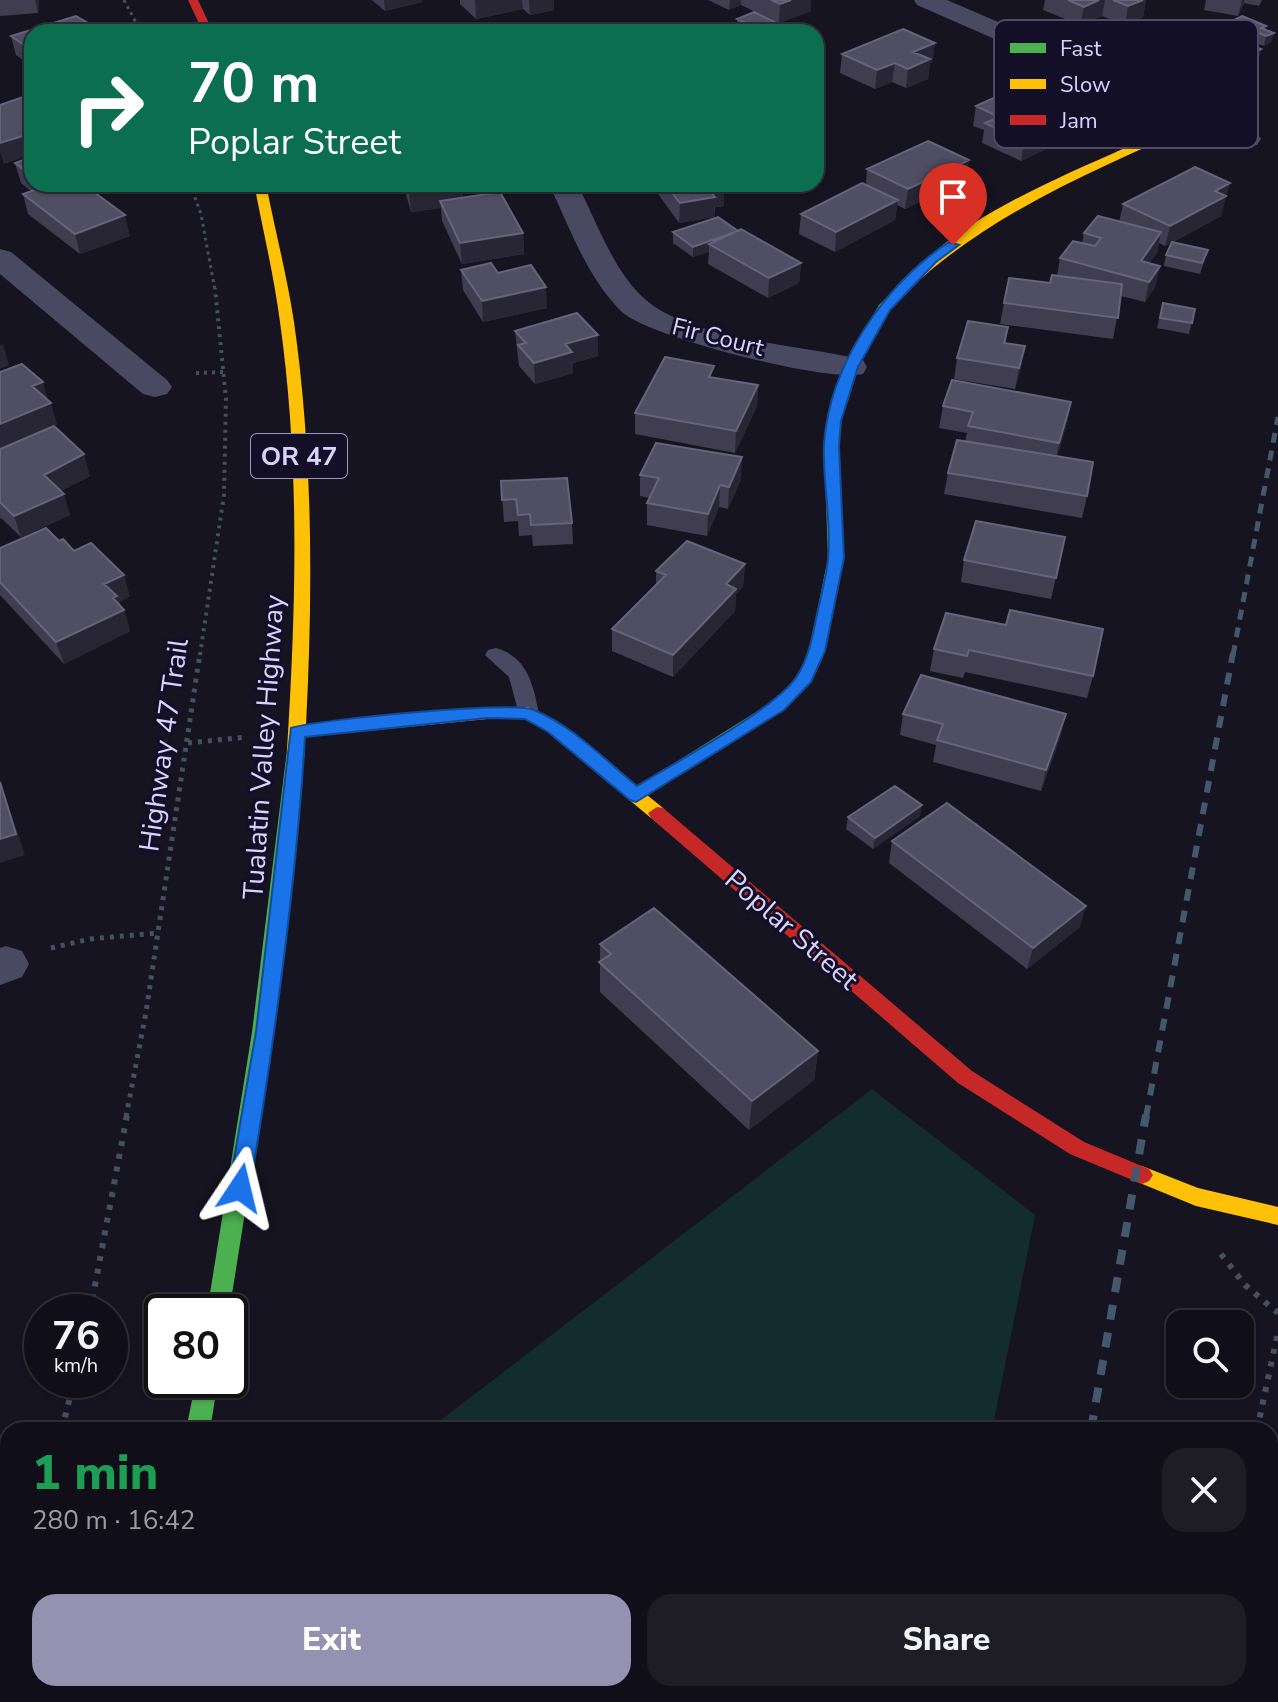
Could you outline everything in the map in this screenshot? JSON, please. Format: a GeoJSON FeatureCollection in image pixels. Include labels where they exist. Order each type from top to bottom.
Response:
{"type":"FeatureCollection","features":[{"type":"Feature","properties":{"kind":"main road"},"geometry":{"type":"LineString","coordinates":[[193,0],[204,24]]}},
{"type":"Feature","properties":{"kind":"main road"},"geometry":{"type":"LineString","coordinates":[[636,795],[778,706],[803,682],[817,651],[836,558],[831,446],[834,421],[851,367],[884,308],[932,259],[996,215],[1138,148]]}},
{"type":"Feature","properties":{"kind":"main road","name":"Tualatin Valley Highway"},"geometry":{"type":"LineString","coordinates":[[221,1294],[266,1032],[291,816],[302,615],[296,407],[270,225],[262,192]]}},
{"type":"Feature","properties":{"kind":"main road"},"geometry":{"type":"LineString","coordinates":[[297,732],[487,713],[528,713]]}},
{"type":"Feature","properties":{"kind":"main road","name":"Poplar Street"},"geometry":{"type":"LineString","coordinates":[[528,713],[554,728],[636,795],[965,1077],[1077,1148],[1196,1197],[1278,1216]]}},
{"type":"Feature","properties":{"kind":"main road"},"geometry":{"type":"LineString","coordinates":[[199,1422],[204,1398]]}},
{"type":"Feature","properties":{"kind":"street"},"geometry":{"type":"LineString","coordinates":[[926,0],[994,29]]}},
{"type":"Feature","properties":{"kind":"street","name":"Fir Court"},"geometry":{"type":"LineString","coordinates":[[567,192],[620,288],[636,309],[669,326],[729,342],[851,367]]}},
{"type":"Feature","properties":{"kind":"street"},"geometry":{"type":"LineString","coordinates":[[6,270],[155,387]]}},
{"type":"Feature","properties":{"kind":"lane"},"geometry":{"type":"LineString","coordinates":[[496,655],[519,674],[528,713]]}},
{"type":"Feature","properties":{"kind":"path"},"geometry":{"type":"LineString","coordinates":[[124,0],[137,24]]}},
{"type":"Feature","properties":{"kind":"path","name":"Highway 47 Trail"},"geometry":{"type":"LineString","coordinates":[[93,1294],[146,1012],[224,495],[226,399],[212,264],[192,192]]}},
{"type":"Feature","properties":{"kind":"path"},"geometry":{"type":"LineString","coordinates":[[188,743],[297,732]]}},
{"type":"Feature","properties":{"kind":"path"},"geometry":{"type":"LineString","coordinates":[[3,966],[63,944],[157,933]]}},
{"type":"Feature","properties":{"kind":"path"},"geometry":{"type":"LineString","coordinates":[[1196,1197],[1211,1242],[1245,1285],[1278,1313]]}},
{"type":"Feature","properties":{"kind":"path"},"geometry":{"type":"LineString","coordinates":[[1259,1422],[1278,1332]]}},
{"type":"Feature","properties":{"kind":"path"},"geometry":{"type":"LineString","coordinates":[[64,1422],[70,1398]]}},
{"type":"Feature","properties":{"kind":"green space"},"geometry":{"type":"Polygon","coordinates":[[[872,1089],[1035,1215],[994,1422],[438,1422],[872,1089]]]}},
{"type":"Feature","properties":{"kind":"building"},"geometry":{"type":"Polygon","coordinates":[[[1068,0],[1099,0],[1084,7],[1068,0]]]}},
{"type":"Feature","properties":{"kind":"building"},"geometry":{"type":"Polygon","coordinates":[[[1113,0],[1143,0],[1128,6],[1113,0]]]}},
{"type":"Feature","properties":{"kind":"building"},"geometry":{"type":"Polygon","coordinates":[[[754,12],[779,24],[748,24],[737,19],[754,12]]]}},
{"type":"Feature","properties":{"kind":"building"},"geometry":{"type":"Polygon","coordinates":[[[76,16],[90,24],[50,24],[76,16]]]}},
{"type":"Feature","properties":{"kind":"building"},"geometry":{"type":"Polygon","coordinates":[[[1258,23],[1266,26],[1261,28],[1274,33],[1266,36],[1258,33],[1258,23]]]}},
{"type":"Feature","properties":{"kind":"building"},"geometry":{"type":"Polygon","coordinates":[[[903,29],[935,43],[913,52],[930,59],[908,69],[895,63],[877,70],[842,54],[903,29]]]}},
{"type":"Feature","properties":{"kind":"building"},"geometry":{"type":"Polygon","coordinates":[[[24,32],[24,45],[11,36],[24,32]]]}},
{"type":"Feature","properties":{"kind":"building"},"geometry":{"type":"Polygon","coordinates":[[[24,97],[24,136],[0,143],[0,105],[24,97]]]}},
{"type":"Feature","properties":{"kind":"building"},"geometry":{"type":"Polygon","coordinates":[[[994,98],[994,115],[976,106],[994,98]]]}},
{"type":"Feature","properties":{"kind":"building"},"geometry":{"type":"Polygon","coordinates":[[[928,141],[969,160],[908,189],[867,169],[928,141]]]}},
{"type":"Feature","properties":{"kind":"building"},"geometry":{"type":"Polygon","coordinates":[[[24,160],[24,170],[15,163],[24,160]]]}},
{"type":"Feature","properties":{"kind":"building"},"geometry":{"type":"Polygon","coordinates":[[[1195,167],[1230,183],[1215,191],[1226,196],[1170,226],[1123,204],[1195,167]]]}},
{"type":"Feature","properties":{"kind":"building"},"geometry":{"type":"Polygon","coordinates":[[[862,183],[898,200],[836,232],[801,214],[862,183]]]}},
{"type":"Feature","properties":{"kind":"building"},"geometry":{"type":"Polygon","coordinates":[[[94,192],[125,215],[75,234],[23,194],[94,192]]]}},
{"type":"Feature","properties":{"kind":"building"},"geometry":{"type":"Polygon","coordinates":[[[500,192],[523,233],[460,243],[440,201],[500,192]]]}},
{"type":"Feature","properties":{"kind":"building"},"geometry":{"type":"Polygon","coordinates":[[[671,192],[711,192],[715,197],[680,203],[671,192]]]}},
{"type":"Feature","properties":{"kind":"building"},"geometry":{"type":"Polygon","coordinates":[[[1098,216],[1161,232],[1141,261],[1160,266],[1149,282],[1060,258],[1073,241],[1095,246],[1101,238],[1084,233],[1098,216]]]}},
{"type":"Feature","properties":{"kind":"building"},"geometry":{"type":"Polygon","coordinates":[[[718,217],[738,231],[693,247],[673,232],[718,217]]]}},
{"type":"Feature","properties":{"kind":"building"},"geometry":{"type":"Polygon","coordinates":[[[741,229],[801,263],[769,278],[709,244],[741,229]]]}},
{"type":"Feature","properties":{"kind":"building"},"geometry":{"type":"Polygon","coordinates":[[[1172,242],[1208,250],[1202,263],[1166,255],[1172,242]]]}},
{"type":"Feature","properties":{"kind":"building"},"geometry":{"type":"Polygon","coordinates":[[[491,263],[498,273],[531,265],[546,287],[482,301],[461,270],[491,263]]]}},
{"type":"Feature","properties":{"kind":"building"},"geometry":{"type":"Polygon","coordinates":[[[1052,275],[1122,284],[1118,318],[1004,303],[1009,278],[1050,283],[1052,275]]]}},
{"type":"Feature","properties":{"kind":"building"},"geometry":{"type":"Polygon","coordinates":[[[1163,303],[1195,309],[1192,323],[1160,318],[1163,303]]]}},
{"type":"Feature","properties":{"kind":"building"},"geometry":{"type":"Polygon","coordinates":[[[577,313],[598,335],[565,344],[572,352],[534,363],[518,345],[526,343],[515,331],[577,313]]]}},
{"type":"Feature","properties":{"kind":"building"},"geometry":{"type":"Polygon","coordinates":[[[968,321],[1008,327],[1004,343],[1025,346],[1019,368],[957,358],[968,321]]]}},
{"type":"Feature","properties":{"kind":"building"},"geometry":{"type":"Polygon","coordinates":[[[665,357],[714,366],[709,377],[758,385],[736,431],[635,413],[665,357]]]}},
{"type":"Feature","properties":{"kind":"building"},"geometry":{"type":"Polygon","coordinates":[[[22,364],[43,382],[32,386],[51,403],[0,424],[0,372],[22,364]]]}},
{"type":"Feature","properties":{"kind":"building"},"geometry":{"type":"Polygon","coordinates":[[[952,380],[1071,402],[1059,443],[968,426],[973,412],[943,406],[952,380]]]}},
{"type":"Feature","properties":{"kind":"building"},"geometry":{"type":"Polygon","coordinates":[[[54,426],[84,454],[44,475],[64,494],[14,516],[0,502],[0,449],[54,426]]]}},
{"type":"Feature","properties":{"kind":"building"},"geometry":{"type":"Polygon","coordinates":[[[957,440],[1093,462],[1087,496],[948,473],[957,440]]]}},
{"type":"Feature","properties":{"kind":"building"},"geometry":{"type":"Polygon","coordinates":[[[656,443],[742,457],[729,487],[720,485],[708,514],[647,503],[659,478],[640,475],[656,443]]]}},
{"type":"Feature","properties":{"kind":"building"},"geometry":{"type":"Polygon","coordinates":[[[567,478],[572,523],[531,525],[530,514],[518,515],[516,499],[502,500],[501,481],[567,478]]]}},
{"type":"Feature","properties":{"kind":"building"},"geometry":{"type":"Polygon","coordinates":[[[976,521],[1065,537],[1056,578],[964,560],[976,521]]]}},
{"type":"Feature","properties":{"kind":"building"},"geometry":{"type":"Polygon","coordinates":[[[46,528],[74,551],[91,543],[124,575],[104,584],[117,596],[113,598],[124,610],[56,642],[0,582],[0,548],[46,528]]]}},
{"type":"Feature","properties":{"kind":"building"},"geometry":{"type":"Polygon","coordinates":[[[687,541],[745,564],[726,584],[736,589],[673,655],[612,629],[666,575],[656,571],[687,541]]]}},
{"type":"Feature","properties":{"kind":"building"},"geometry":{"type":"Polygon","coordinates":[[[1010,610],[1103,629],[1093,676],[969,650],[967,656],[934,649],[946,613],[1006,625],[1010,610]]]}},
{"type":"Feature","properties":{"kind":"building"},"geometry":{"type":"Polygon","coordinates":[[[921,675],[1066,714],[1046,770],[937,740],[943,724],[903,714],[921,675]]]}},
{"type":"Feature","properties":{"kind":"building"},"geometry":{"type":"Polygon","coordinates":[[[0,782],[16,834],[0,839],[0,782]]]}},
{"type":"Feature","properties":{"kind":"building"},"geometry":{"type":"Polygon","coordinates":[[[895,786],[922,805],[875,838],[848,817],[895,786]]]}},
{"type":"Feature","properties":{"kind":"building"},"geometry":{"type":"Polygon","coordinates":[[[947,803],[1086,906],[1033,948],[892,841],[947,803]]]}},
{"type":"Feature","properties":{"kind":"building"},"geometry":{"type":"Polygon","coordinates":[[[654,908],[818,1051],[752,1101],[599,962],[611,954],[600,944],[654,908]]]}},
{"type":"Feature","properties":{"kind":"railway"},"geometry":{"type":"LineString","coordinates":[[1233,655],[1278,417]]}},
{"type":"Feature","properties":{"kind":"railway"},"geometry":{"type":"LineString","coordinates":[[1146,1117],[1233,653]]}},
{"type":"Feature","properties":{"kind":"railway"},"geometry":{"type":"LineString","coordinates":[[1092,1422],[1146,1115]]}},
{"type":"Feature","properties":{"kind":"traffic: fast"},"geometry":{"type":"LineString","coordinates":[[636,795],[778,706],[803,682],[817,651],[836,558],[831,446],[834,421],[851,367],[884,308],[912,280]]}},
{"type":"Feature","properties":{"kind":"traffic: fast"},"geometry":{"type":"LineString","coordinates":[[221,1294],[262,1032],[296,750]]}},
{"type":"Feature","properties":{"kind":"traffic: fast"},"geometry":{"type":"LineString","coordinates":[[199,1422],[204,1398]]}},
{"type":"Feature","properties":{"kind":"traffic: slow"},"geometry":{"type":"LineString","coordinates":[[912,280],[941,254],[1010,208],[1134,148]]}},
{"type":"Feature","properties":{"kind":"traffic: slow"},"geometry":{"type":"LineString","coordinates":[[262,192],[287,322],[298,429],[302,590],[296,750]]}},
{"type":"Feature","properties":{"kind":"traffic: slow"},"geometry":{"type":"LineString","coordinates":[[297,732],[487,713],[528,713],[554,728],[657,813]]}},
{"type":"Feature","properties":{"kind":"traffic: slow"},"geometry":{"type":"LineString","coordinates":[[1142,1175],[1196,1197],[1278,1216]]}},
{"type":"Feature","properties":{"kind":"traffic: jam"},"geometry":{"type":"LineString","coordinates":[[193,0],[204,24]]}},
{"type":"Feature","properties":{"kind":"traffic: jam"},"geometry":{"type":"LineString","coordinates":[[657,813],[965,1077],[1077,1148],[1142,1175]]}},
{"type":"Feature","properties":{"kind":"route"},"geometry":{"type":"LineString","coordinates":[[240,1188],[266,1032],[291,816],[297,732],[487,713],[528,713],[554,728],[636,795],[778,706],[803,682],[817,651],[836,558],[837,526],[831,446],[834,421],[851,367],[884,308],[932,259],[953,245]]}}]}
